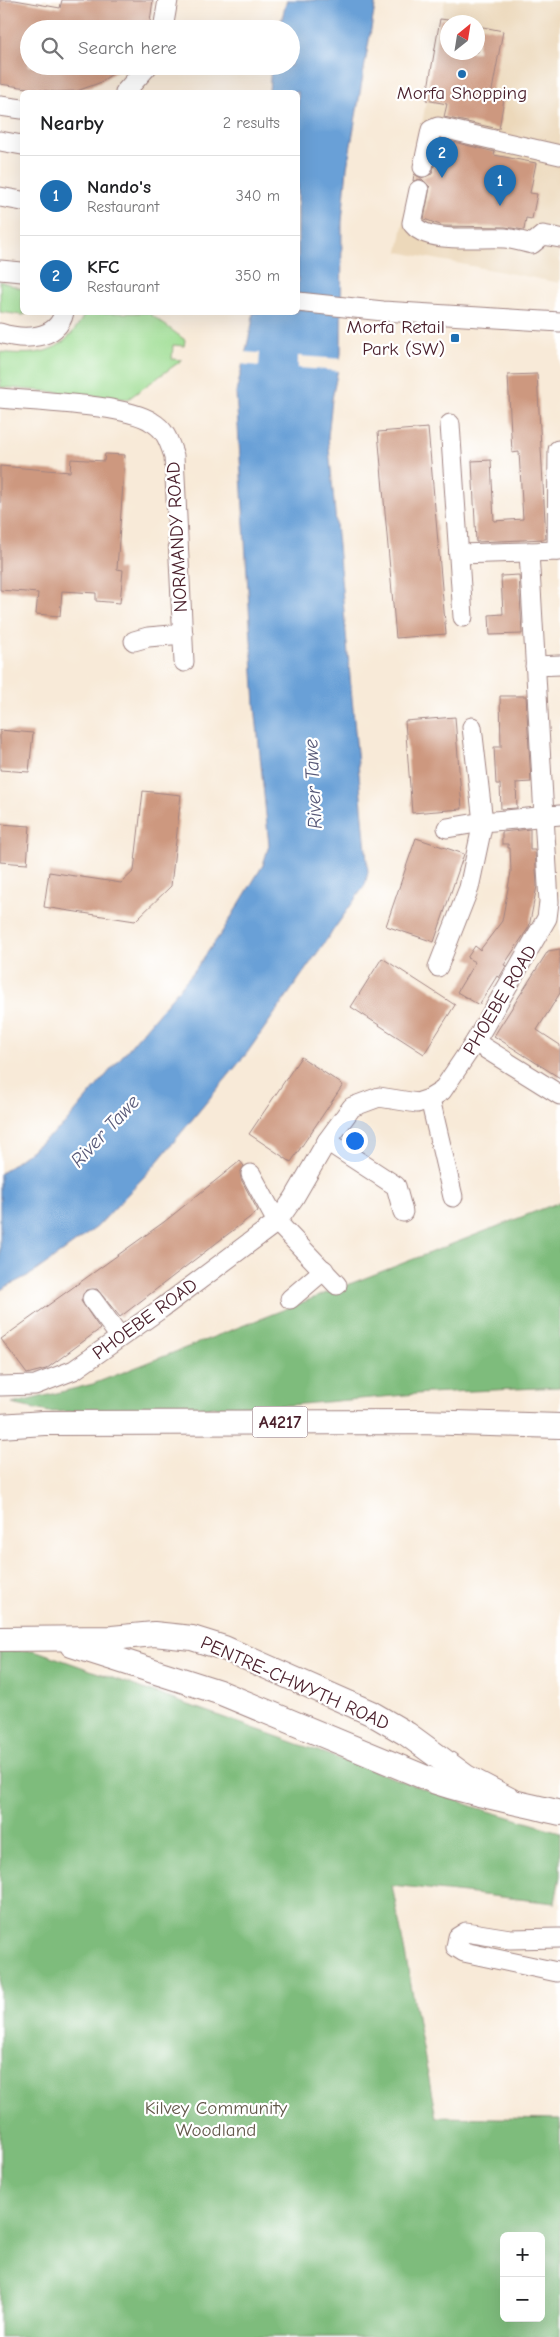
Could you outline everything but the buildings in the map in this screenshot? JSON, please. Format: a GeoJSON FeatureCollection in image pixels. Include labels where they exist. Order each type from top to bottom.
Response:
{"type":"FeatureCollection","features":[{"type":"Feature","properties":{"kind":"main road","name":"A4217"},"geometry":{"type":"LineString","coordinates":[[0,1426],[44,1423],[420,1422],[560,1426]]}},
{"type":"Feature","properties":{"kind":"main road","name":"PENTRE-CHWYTH ROAD"},"geometry":{"type":"LineString","coordinates":[[0,1639],[58,1640],[154,1634],[192,1638],[224,1648],[371,1714],[407,1734],[466,1777],[510,1800]]}},
{"type":"Feature","properties":{"kind":"main road","name":"PENTRE-CHWYTH ROAD"},"geometry":{"type":"LineString","coordinates":[[58,1640],[97,1654],[150,1668],[219,1692],[436,1782],[470,1794],[510,1800],[560,1813]]}},
{"type":"Feature","properties":{"kind":"street"},"geometry":{"type":"LineString","coordinates":[[165,20],[168,0]]}},
{"type":"Feature","properties":{"kind":"street"},"geometry":{"type":"LineString","coordinates":[[127,90],[140,75]]}},
{"type":"Feature","properties":{"kind":"street"},"geometry":{"type":"LineString","coordinates":[[0,106],[20,109]]}},
{"type":"Feature","properties":{"kind":"street"},"geometry":{"type":"LineString","coordinates":[[423,167],[431,130],[438,127],[560,155]]}},
{"type":"Feature","properties":{"kind":"street"},"geometry":{"type":"LineString","coordinates":[[0,141],[20,145]]}},
{"type":"Feature","properties":{"kind":"street"},"geometry":{"type":"LineString","coordinates":[[419,190],[412,222],[416,229],[427,233],[468,240],[505,238],[532,244],[543,235],[560,238]]}},
{"type":"Feature","properties":{"kind":"street"},"geometry":{"type":"LineString","coordinates":[[0,197],[20,202]]}},
{"type":"Feature","properties":{"kind":"street"},"geometry":{"type":"LineString","coordinates":[[0,270],[20,272]]}},
{"type":"Feature","properties":{"kind":"street"},"geometry":{"type":"LineString","coordinates":[[300,302],[383,311],[560,322]]}},
{"type":"Feature","properties":{"kind":"street"},"geometry":{"type":"LineString","coordinates":[[0,333],[18,338],[48,334],[62,320],[63,315]]}},
{"type":"Feature","properties":{"kind":"street","name":"NORMANDY ROAD"},"geometry":{"type":"LineString","coordinates":[[0,398],[116,410],[151,421],[166,434],[174,456],[184,662]]}},
{"type":"Feature","properties":{"kind":"street"},"geometry":{"type":"LineString","coordinates":[[450,424],[463,617]]}},
{"type":"Feature","properties":{"kind":"street"},"geometry":{"type":"LineString","coordinates":[[459,554],[559,551],[558,450]]}},
{"type":"Feature","properties":{"kind":"street","name":"PHOEBE ROAD"},"geometry":{"type":"LineString","coordinates":[[0,1386],[35,1385],[74,1370],[277,1222],[294,1198],[327,1141],[352,1107],[366,1100],[379,1097],[417,1103],[442,1091],[554,920],[548,902],[552,815],[535,666],[529,552]]}},
{"type":"Feature","properties":{"kind":"street","name":"NORMANDY ROAD"},"geometry":{"type":"LineString","coordinates":[[141,639],[182,634]]}},
{"type":"Feature","properties":{"kind":"street"},"geometry":{"type":"LineString","coordinates":[[535,666],[560,665]]}},
{"type":"Feature","properties":{"kind":"street"},"geometry":{"type":"LineString","coordinates":[[438,966],[469,888],[483,822],[472,727]]}},
{"type":"Feature","properties":{"kind":"street"},"geometry":{"type":"LineString","coordinates":[[448,828],[483,822],[552,815]]}},
{"type":"Feature","properties":{"kind":"street"},"geometry":{"type":"LineString","coordinates":[[475,1042],[560,1095]]}},
{"type":"Feature","properties":{"kind":"street"},"geometry":{"type":"LineString","coordinates":[[430,1098],[453,1197]]}},
{"type":"Feature","properties":{"kind":"street"},"geometry":{"type":"LineString","coordinates":[[327,1141],[396,1186],[403,1212]]}},
{"type":"Feature","properties":{"kind":"street"},"geometry":{"type":"LineString","coordinates":[[251,1174],[277,1222],[337,1284]]}},
{"type":"Feature","properties":{"kind":"street"},"geometry":{"type":"LineString","coordinates":[[290,1299],[324,1270]]}},
{"type":"Feature","properties":{"kind":"street"},"geometry":{"type":"LineString","coordinates":[[92,1299],[120,1337]]}},
{"type":"Feature","properties":{"kind":"street"},"geometry":{"type":"LineString","coordinates":[[557,1972],[464,1952],[456,1947],[458,1937],[466,1932],[510,1939],[560,1938]]}},
{"type":"Feature","properties":{"kind":"shaded area"},"geometry":{"type":"Polygon","coordinates":[[[445,0],[560,0],[560,283],[398,252],[440,27],[440,60],[485,60],[485,15],[442,15],[445,0]]]}},
{"type":"Feature","properties":{"kind":"green space"},"geometry":{"type":"Polygon","coordinates":[[[0,281],[20,288],[20,315],[0,312],[0,281]]]}},
{"type":"Feature","properties":{"kind":"green space"},"geometry":{"type":"Polygon","coordinates":[[[84,315],[152,315],[185,340],[184,346],[173,345],[172,359],[182,360],[128,399],[0,387],[0,352],[28,354],[51,349],[60,344],[77,326],[84,315]]]}},
{"type":"Feature","properties":{"kind":"green space"},"geometry":{"type":"Polygon","coordinates":[[[560,1202],[560,1387],[428,1393],[291,1405],[49,1412],[12,1404],[93,1384],[560,1202]]]}},
{"type":"Feature","properties":{"kind":"green space","name":"Kilvey Community Woodland"},"geometry":{"type":"Polygon","coordinates":[[[34,1650],[475,1807],[560,1832],[560,1876],[555,1903],[392,1885],[436,2117],[560,2119],[560,2337],[0,2337],[0,1651],[34,1650]]]}},
{"type":"Feature","properties":{"kind":"water","name":"River Tawe"},"geometry":{"type":"Polygon","coordinates":[[[287,0],[376,0],[347,168],[342,222],[341,354],[332,399],[328,437],[368,872],[365,885],[247,1053],[153,1167],[97,1227],[33,1273],[0,1290],[0,1174],[64,1125],[194,971],[222,932],[263,865],[269,845],[255,705],[236,393],[253,315],[300,315],[300,90],[269,90],[270,75],[300,75],[300,20],[281,20],[287,0]]]}},
{"type":"Feature","properties":{"kind":"pier"},"geometry":{"type":"Polygon","coordinates":[[[243,352],[260,353],[259,366],[240,364],[243,352]]]}},
{"type":"Feature","properties":{"kind":"pier"},"geometry":{"type":"Polygon","coordinates":[[[298,356],[343,359],[340,371],[298,368],[298,356]]]}},
{"type":"Feature","properties":{"kind":"place","name":"Morfa Shopping"},"geometry":{"type":"Point","coordinates":[462,74]}},
{"type":"Feature","properties":{"kind":"place","name":"KFC"},"geometry":{"type":"Point","coordinates":[442,178]}},
{"type":"Feature","properties":{"kind":"place","name":"Nando's"},"geometry":{"type":"Point","coordinates":[500,206]}},
{"type":"Feature","properties":{"kind":"place","name":"Morfa Retail Park (SW)"},"geometry":{"type":"Point","coordinates":[455,338]}}]}
